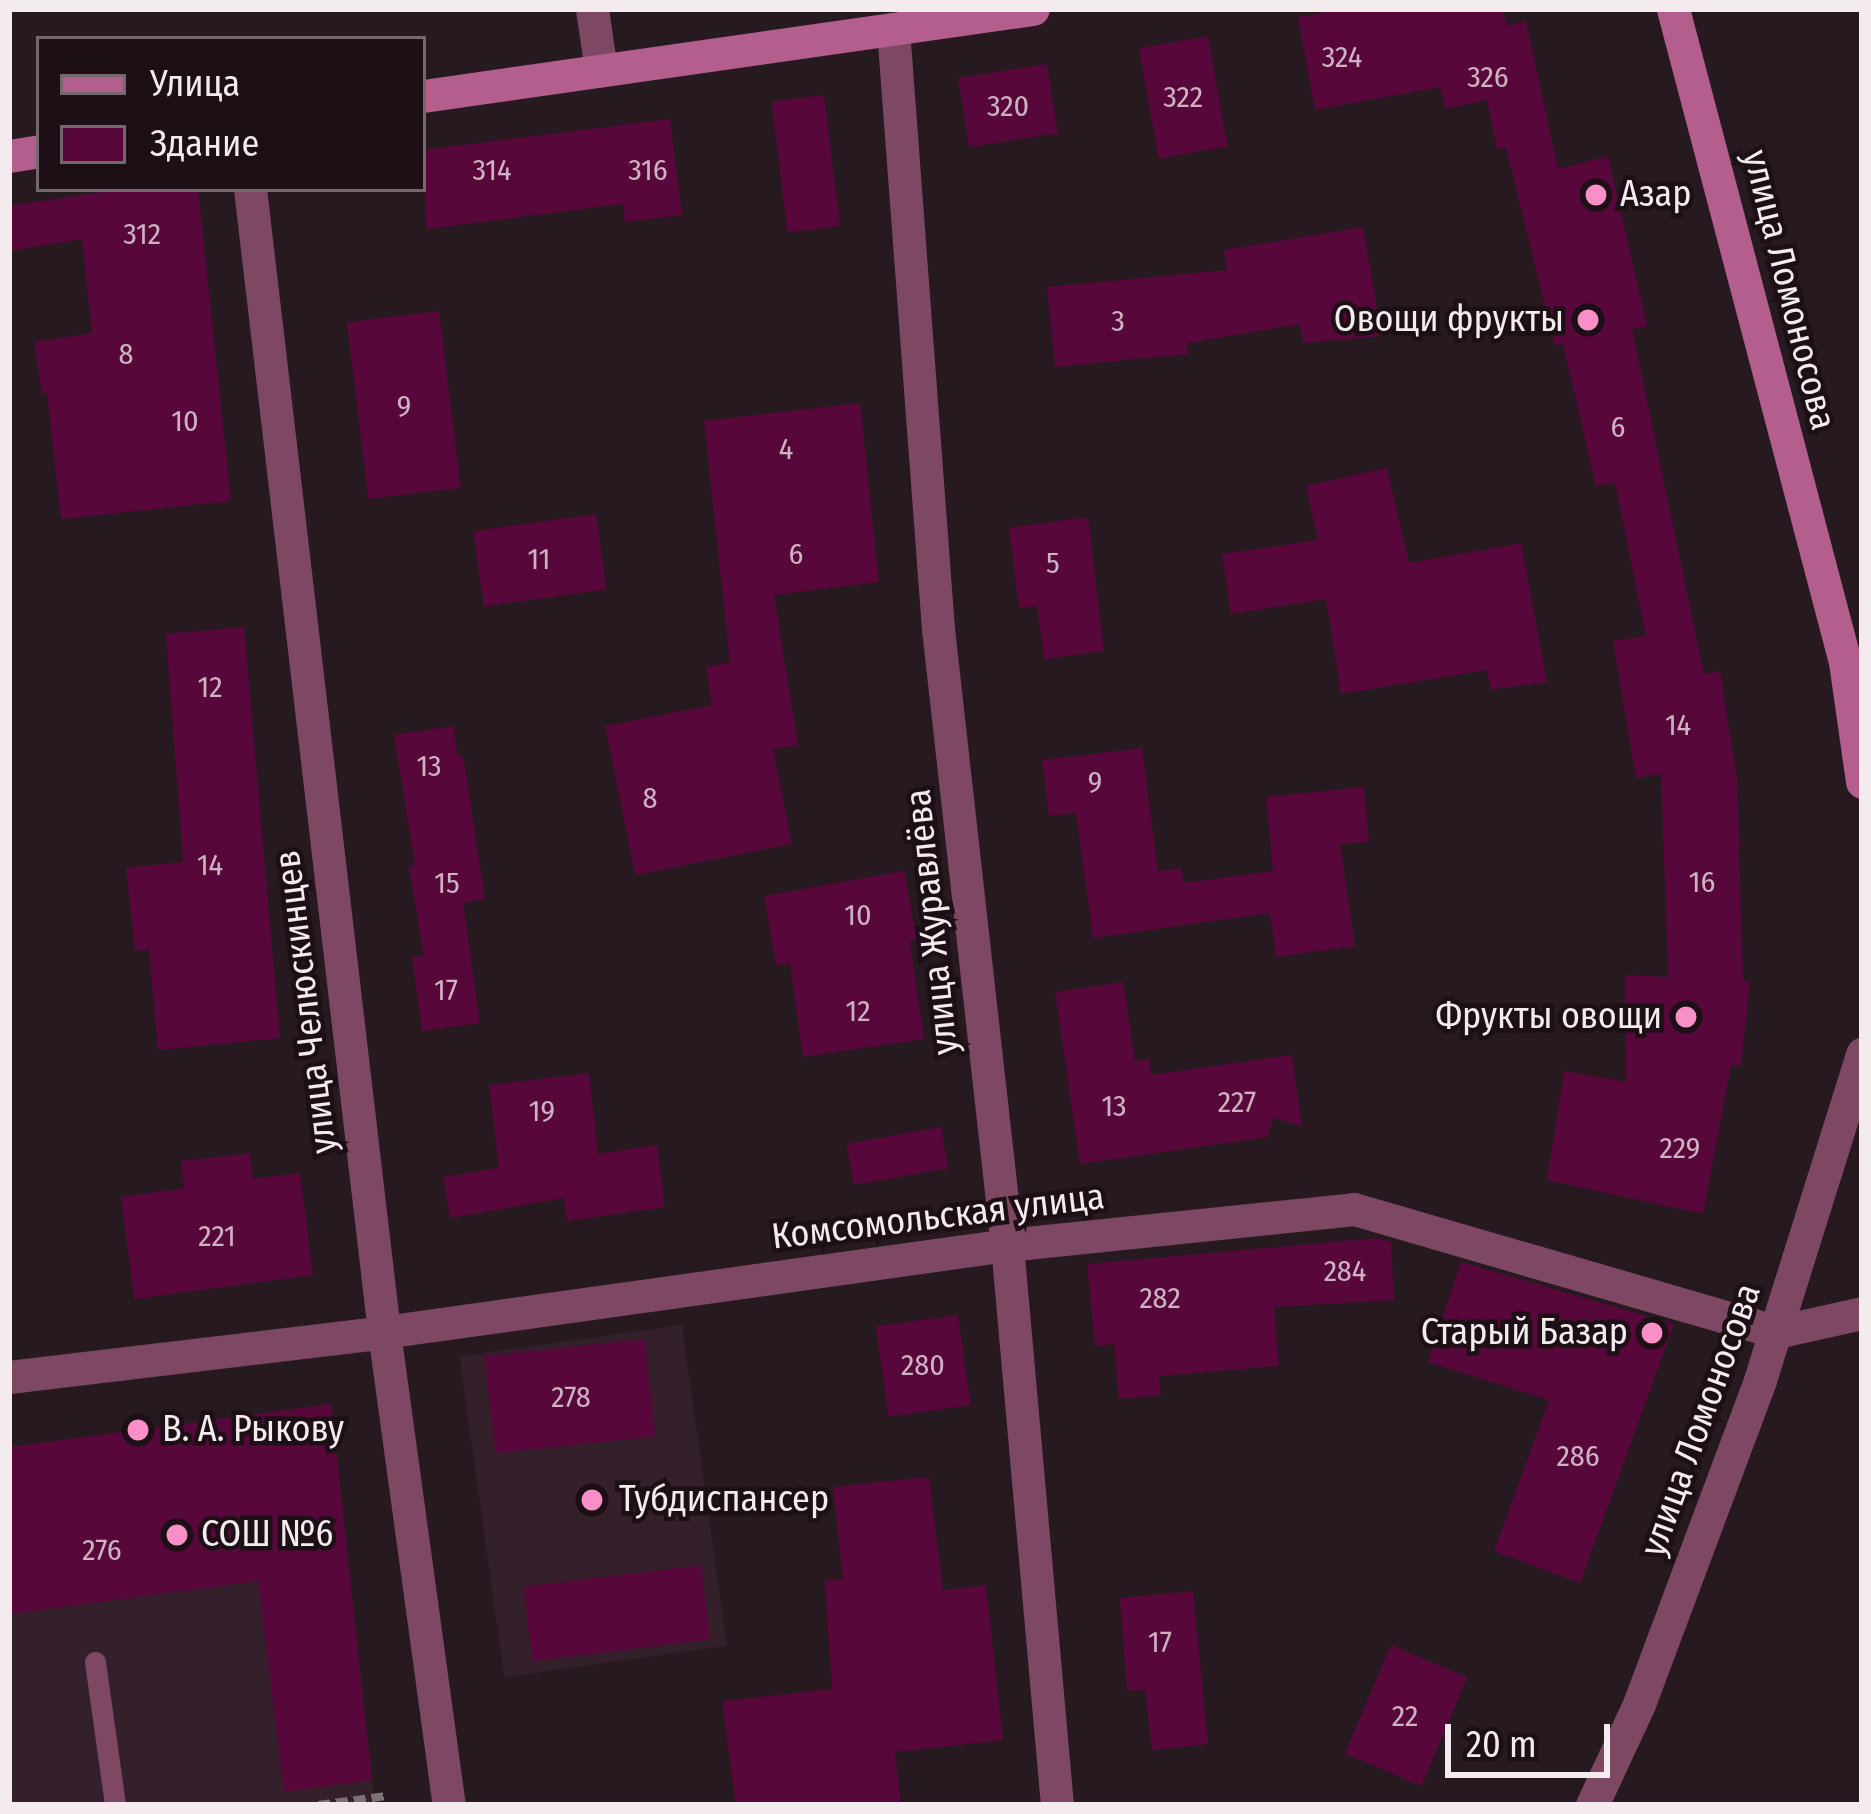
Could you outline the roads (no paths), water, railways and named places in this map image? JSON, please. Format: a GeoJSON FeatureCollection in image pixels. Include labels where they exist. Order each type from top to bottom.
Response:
{"type":"FeatureCollection","features":[{"type":"Feature","properties":{"kind":"main road"},"geometry":{"type":"LineString","coordinates":[[426,96],[1033,9]]}},
{"type":"Feature","properties":{"kind":"main road","name":"улица Ломоносова"},"geometry":{"type":"LineString","coordinates":[[1673,9],[1853,660],[1862,782]]}},
{"type":"Feature","properties":{"kind":"street"},"geometry":{"type":"LineString","coordinates":[[592,9],[601,70]]}},
{"type":"Feature","properties":{"kind":"street","name":"улица Журавлёва"},"geometry":{"type":"LineString","coordinates":[[893,29],[938,629],[1007,1245],[1057,1805]]}},
{"type":"Feature","properties":{"kind":"street","name":"улица Челюскинцев"},"geometry":{"type":"LineString","coordinates":[[250,192],[384,1332],[448,1805]]}},
{"type":"Feature","properties":{"kind":"street","name":"улица Ломоносова"},"geometry":{"type":"LineString","coordinates":[[1592,1805],[1640,1704],[1777,1332],[1862,1054]]}},
{"type":"Feature","properties":{"kind":"street","name":"Комсомольская улица"},"geometry":{"type":"LineString","coordinates":[[9,1377],[384,1332],[1007,1245],[1354,1209],[1777,1332],[1862,1313]]}},
{"type":"Feature","properties":{"kind":"lane"},"geometry":{"type":"LineString","coordinates":[[94,1662],[115,1805]]}},
{"type":"Feature","properties":{"kind":"place","name":"Азар"},"geometry":{"type":"Point","coordinates":[1596,195]}},
{"type":"Feature","properties":{"kind":"place","name":"Овощи фрукты"},"geometry":{"type":"Point","coordinates":[1588,320]}},
{"type":"Feature","properties":{"kind":"place","name":"Фрукты овощи"},"geometry":{"type":"Point","coordinates":[1686,1017]}},
{"type":"Feature","properties":{"kind":"place","name":"Старый Базар"},"geometry":{"type":"Point","coordinates":[1652,1333]}},
{"type":"Feature","properties":{"kind":"place","name":"В. А. Рыкову"},"geometry":{"type":"Point","coordinates":[138,1430]}},
{"type":"Feature","properties":{"kind":"place","name":"Тубдиспансер"},"geometry":{"type":"Point","coordinates":[592,1500]}},
{"type":"Feature","properties":{"kind":"place","name":"СОШ №6"},"geometry":{"type":"Point","coordinates":[177,1535]}}]}
